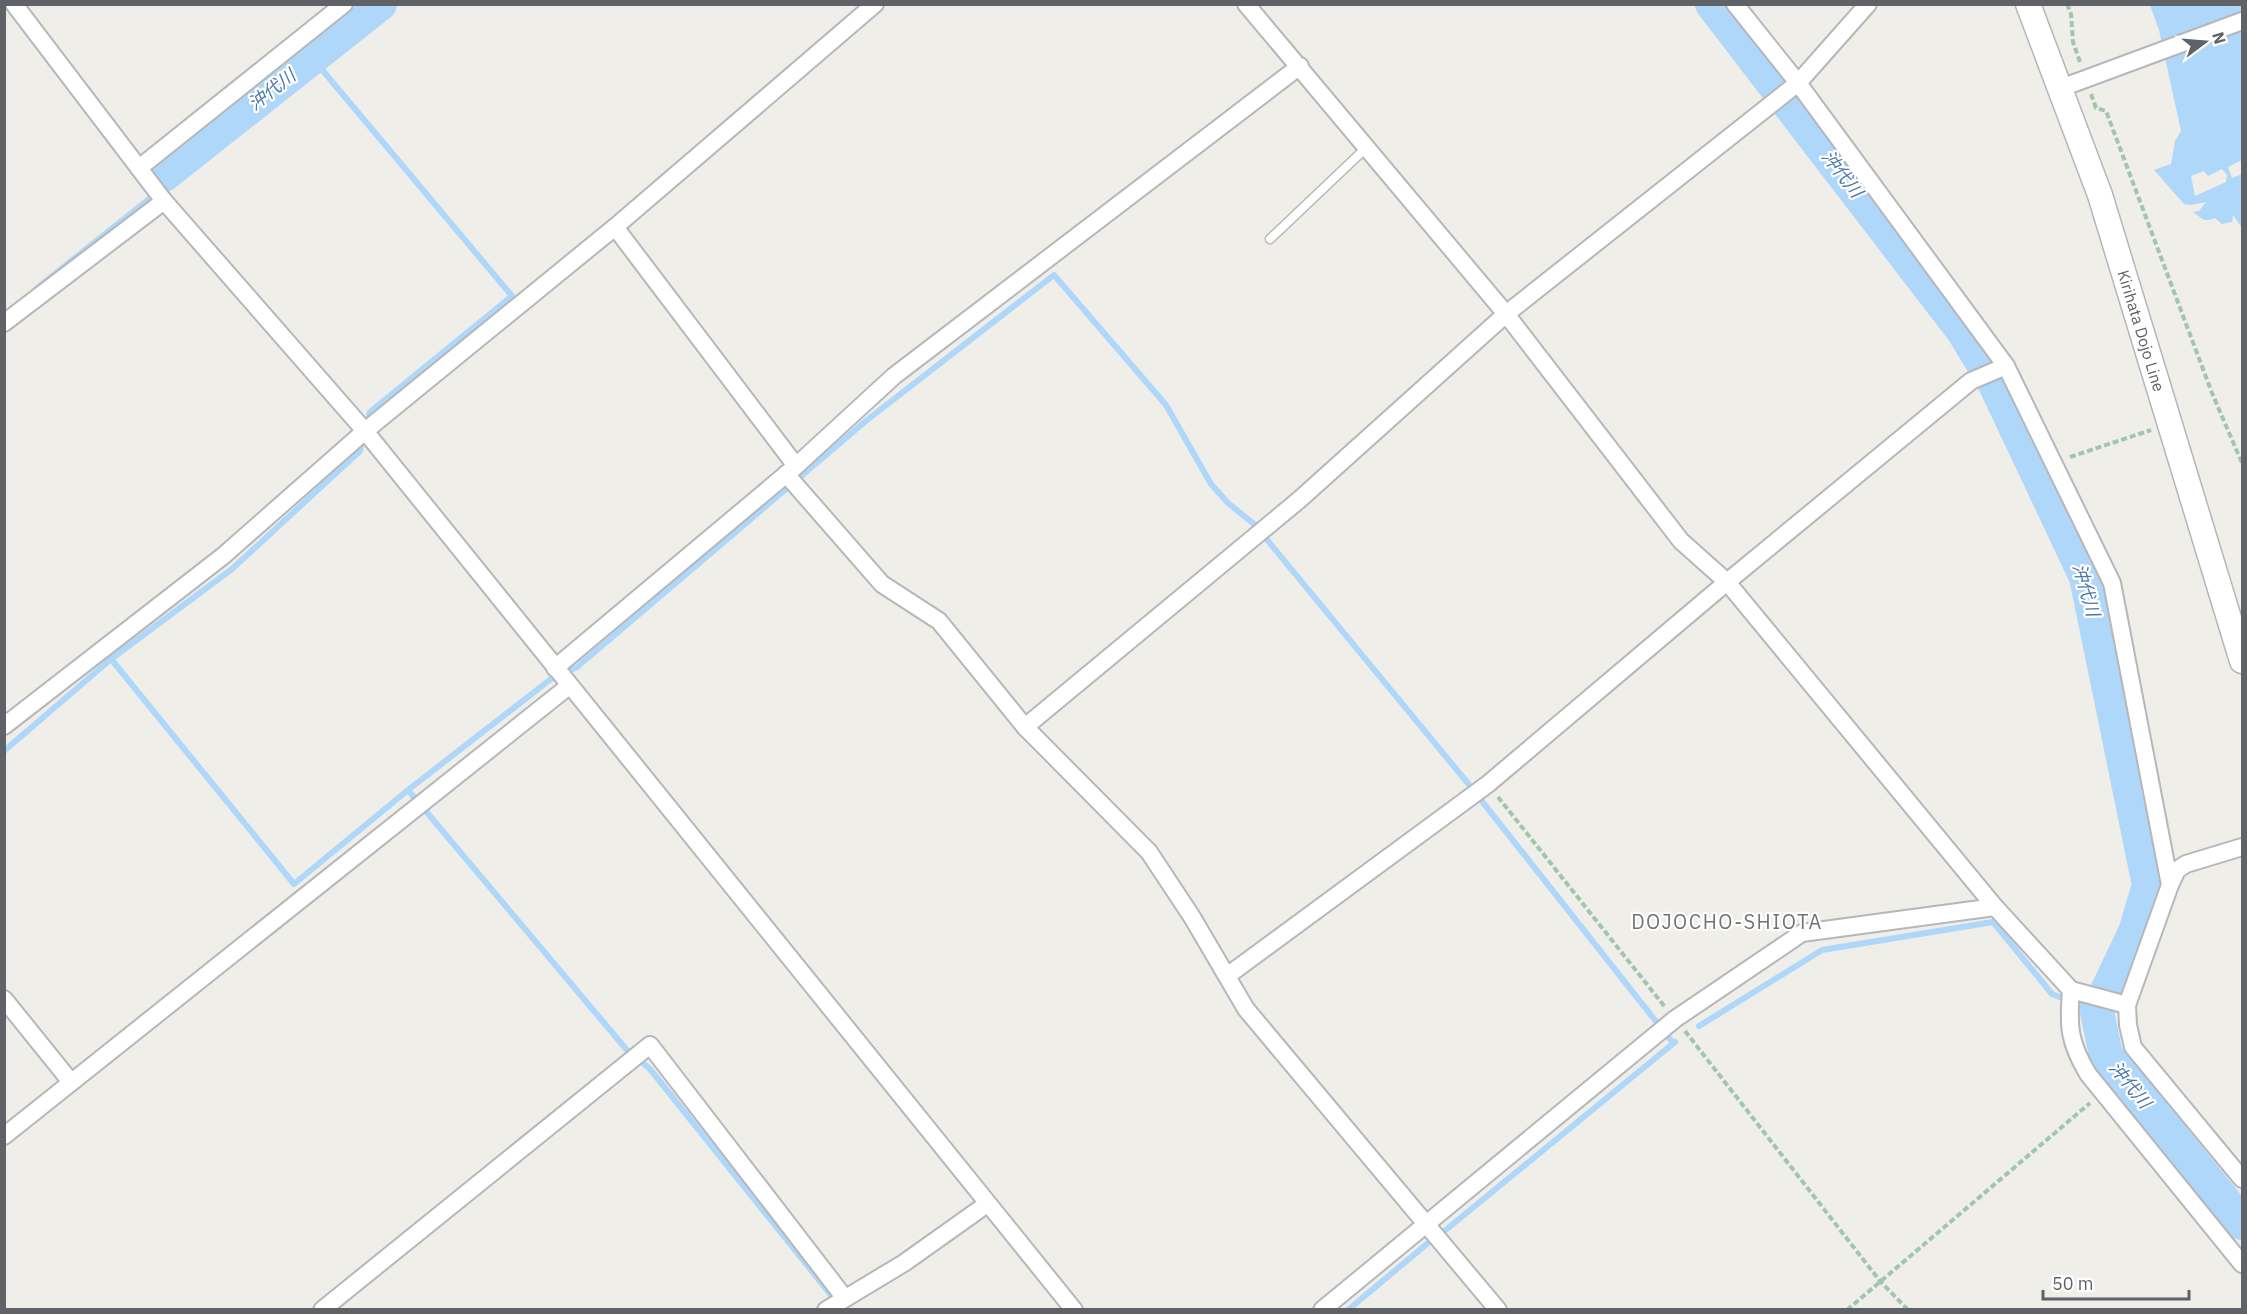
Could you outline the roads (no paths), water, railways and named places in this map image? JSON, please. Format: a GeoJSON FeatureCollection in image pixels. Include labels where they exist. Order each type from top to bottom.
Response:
{"type":"FeatureCollection","features":[{"type":"Feature","properties":{"kind":"main road","name":"Kirihata Dojo Line"},"geometry":{"type":"LineString","coordinates":[[2028,4],[2100,195],[2172,423],[2242,661]]}},
{"type":"Feature","properties":{"kind":"street"},"geometry":{"type":"LineString","coordinates":[[14,4],[162,198],[365,431],[1074,1310]]}},
{"type":"Feature","properties":{"kind":"street"},"geometry":{"type":"LineString","coordinates":[[142,172],[344,4]]}},
{"type":"Feature","properties":{"kind":"street"},"geometry":{"type":"LineString","coordinates":[[4,726],[223,556],[365,431],[615,228],[875,4]]}},
{"type":"Feature","properties":{"kind":"street"},"geometry":{"type":"LineString","coordinates":[[1246,4],[1506,314],[1681,541],[1727,582],[1995,907],[2071,990],[2127,1005]]}},
{"type":"Feature","properties":{"kind":"street"},"geometry":{"type":"LineString","coordinates":[[1735,4],[1798,83],[2006,366],[2054,462],[2112,583],[2170,885]]}},
{"type":"Feature","properties":{"kind":"street"},"geometry":{"type":"LineString","coordinates":[[1025,727],[1299,500],[1506,314],[1798,83],[1868,4]]}},
{"type":"Feature","properties":{"kind":"street"},"geometry":{"type":"LineString","coordinates":[[2061,88],[2242,21]]}},
{"type":"Feature","properties":{"kind":"street"},"geometry":{"type":"LineString","coordinates":[[555,668],[791,470],[894,376],[1300,66]]}},
{"type":"Feature","properties":{"kind":"street"},"geometry":{"type":"LineString","coordinates":[[4,322],[162,198]]}},
{"type":"Feature","properties":{"kind":"street"},"geometry":{"type":"LineString","coordinates":[[615,228],[791,470],[882,584],[939,621],[1025,727],[1149,852],[1192,917],[1246,1009],[1498,1310]]}},
{"type":"Feature","properties":{"kind":"street"},"geometry":{"type":"LineString","coordinates":[[1227,976],[1488,784],[1727,582],[1971,381],[2006,366]]}},
{"type":"Feature","properties":{"kind":"street"},"geometry":{"type":"LineString","coordinates":[[4,1136],[569,686]]}},
{"type":"Feature","properties":{"kind":"street"},"geometry":{"type":"LineString","coordinates":[[2242,847],[2186,864],[2177,870],[2127,1005],[2128,1025],[2133,1047],[2242,1179]]}},
{"type":"Feature","properties":{"kind":"street"},"geometry":{"type":"LineString","coordinates":[[1322,1310],[1675,1019],[1802,933],[1995,907]]}},
{"type":"Feature","properties":{"kind":"street"},"geometry":{"type":"LineString","coordinates":[[2071,990],[2069,1022],[2074,1050],[2088,1074],[2242,1264]]}},
{"type":"Feature","properties":{"kind":"street"},"geometry":{"type":"LineString","coordinates":[[4,999],[71,1082]]}},
{"type":"Feature","properties":{"kind":"street"},"geometry":{"type":"LineString","coordinates":[[322,1310],[650,1045],[843,1297]]}},
{"type":"Feature","properties":{"kind":"street"},"geometry":{"type":"LineString","coordinates":[[826,1310],[843,1297],[904,1263],[987,1204]]}},
{"type":"Feature","properties":{"kind":"lane"},"geometry":{"type":"LineString","coordinates":[[1270,239],[1367,147]]}},
{"type":"Feature","properties":{"kind":"water"},"geometry":{"type":"Polygon","coordinates":[[[2150,5],[2242,5],[2242,160],[2228,167],[2232,178],[2242,174],[2242,228],[2233,215],[2232,222],[2222,224],[2215,218],[2206,220],[2201,218],[2193,212],[2199,211],[2206,202],[2184,204],[2154,170],[2171,164],[2175,141],[2181,131],[2159,30],[2150,5]],[[2222,169],[2208,176],[2204,171],[2191,176],[2195,196],[2226,182],[2227,175],[2222,169]]]}},
{"type":"Feature","properties":{"kind":"waterway","name":"沖代川"},"geometry":{"type":"LineString","coordinates":[[164,175],[380,4]]}},
{"type":"Feature","properties":{"kind":"waterway","name":"沖代川"},"geometry":{"type":"LineString","coordinates":[[1712,4],[1963,331],[1994,382],[2086,577],[2149,885],[2135,932],[2097,1012],[2106,1055],[2242,1223]]}},
{"type":"Feature","properties":{"kind":"waterway"},"geometry":{"type":"LineString","coordinates":[[313,59],[512,296],[370,412],[367,425]]}},
{"type":"Feature","properties":{"kind":"waterway"},"geometry":{"type":"LineString","coordinates":[[36,289],[149,199],[164,175]]}},
{"type":"Feature","properties":{"kind":"waterway"},"geometry":{"type":"LineString","coordinates":[[111,659],[294,884],[408,790],[551,679],[577,667],[867,420],[1054,275],[1166,405],[1211,484],[1228,503],[1254,524],[1466,781],[1673,1043]]}},
{"type":"Feature","properties":{"kind":"waterway"},"geometry":{"type":"LineString","coordinates":[[4,751],[111,659],[232,569],[360,451],[363,437]]}},
{"type":"Feature","properties":{"kind":"waterway"},"geometry":{"type":"LineString","coordinates":[[408,790],[626,1049],[650,1069],[843,1310]]}},
{"type":"Feature","properties":{"kind":"waterway"},"geometry":{"type":"LineString","coordinates":[[1699,1026],[1822,950],[1993,922],[2052,994],[2097,1012]]}},
{"type":"Feature","properties":{"kind":"waterway"},"geometry":{"type":"LineString","coordinates":[[1442,1233],[1675,1042]]}},
{"type":"Feature","properties":{"kind":"waterway"},"geometry":{"type":"LineString","coordinates":[[1348,1310],[1428,1243]]}},
{"type":"Feature","properties":{"kind":"district","name":"DOJOCHO-SHIOTA"},"geometry":{"type":"Point","coordinates":[1727,922]}}]}
